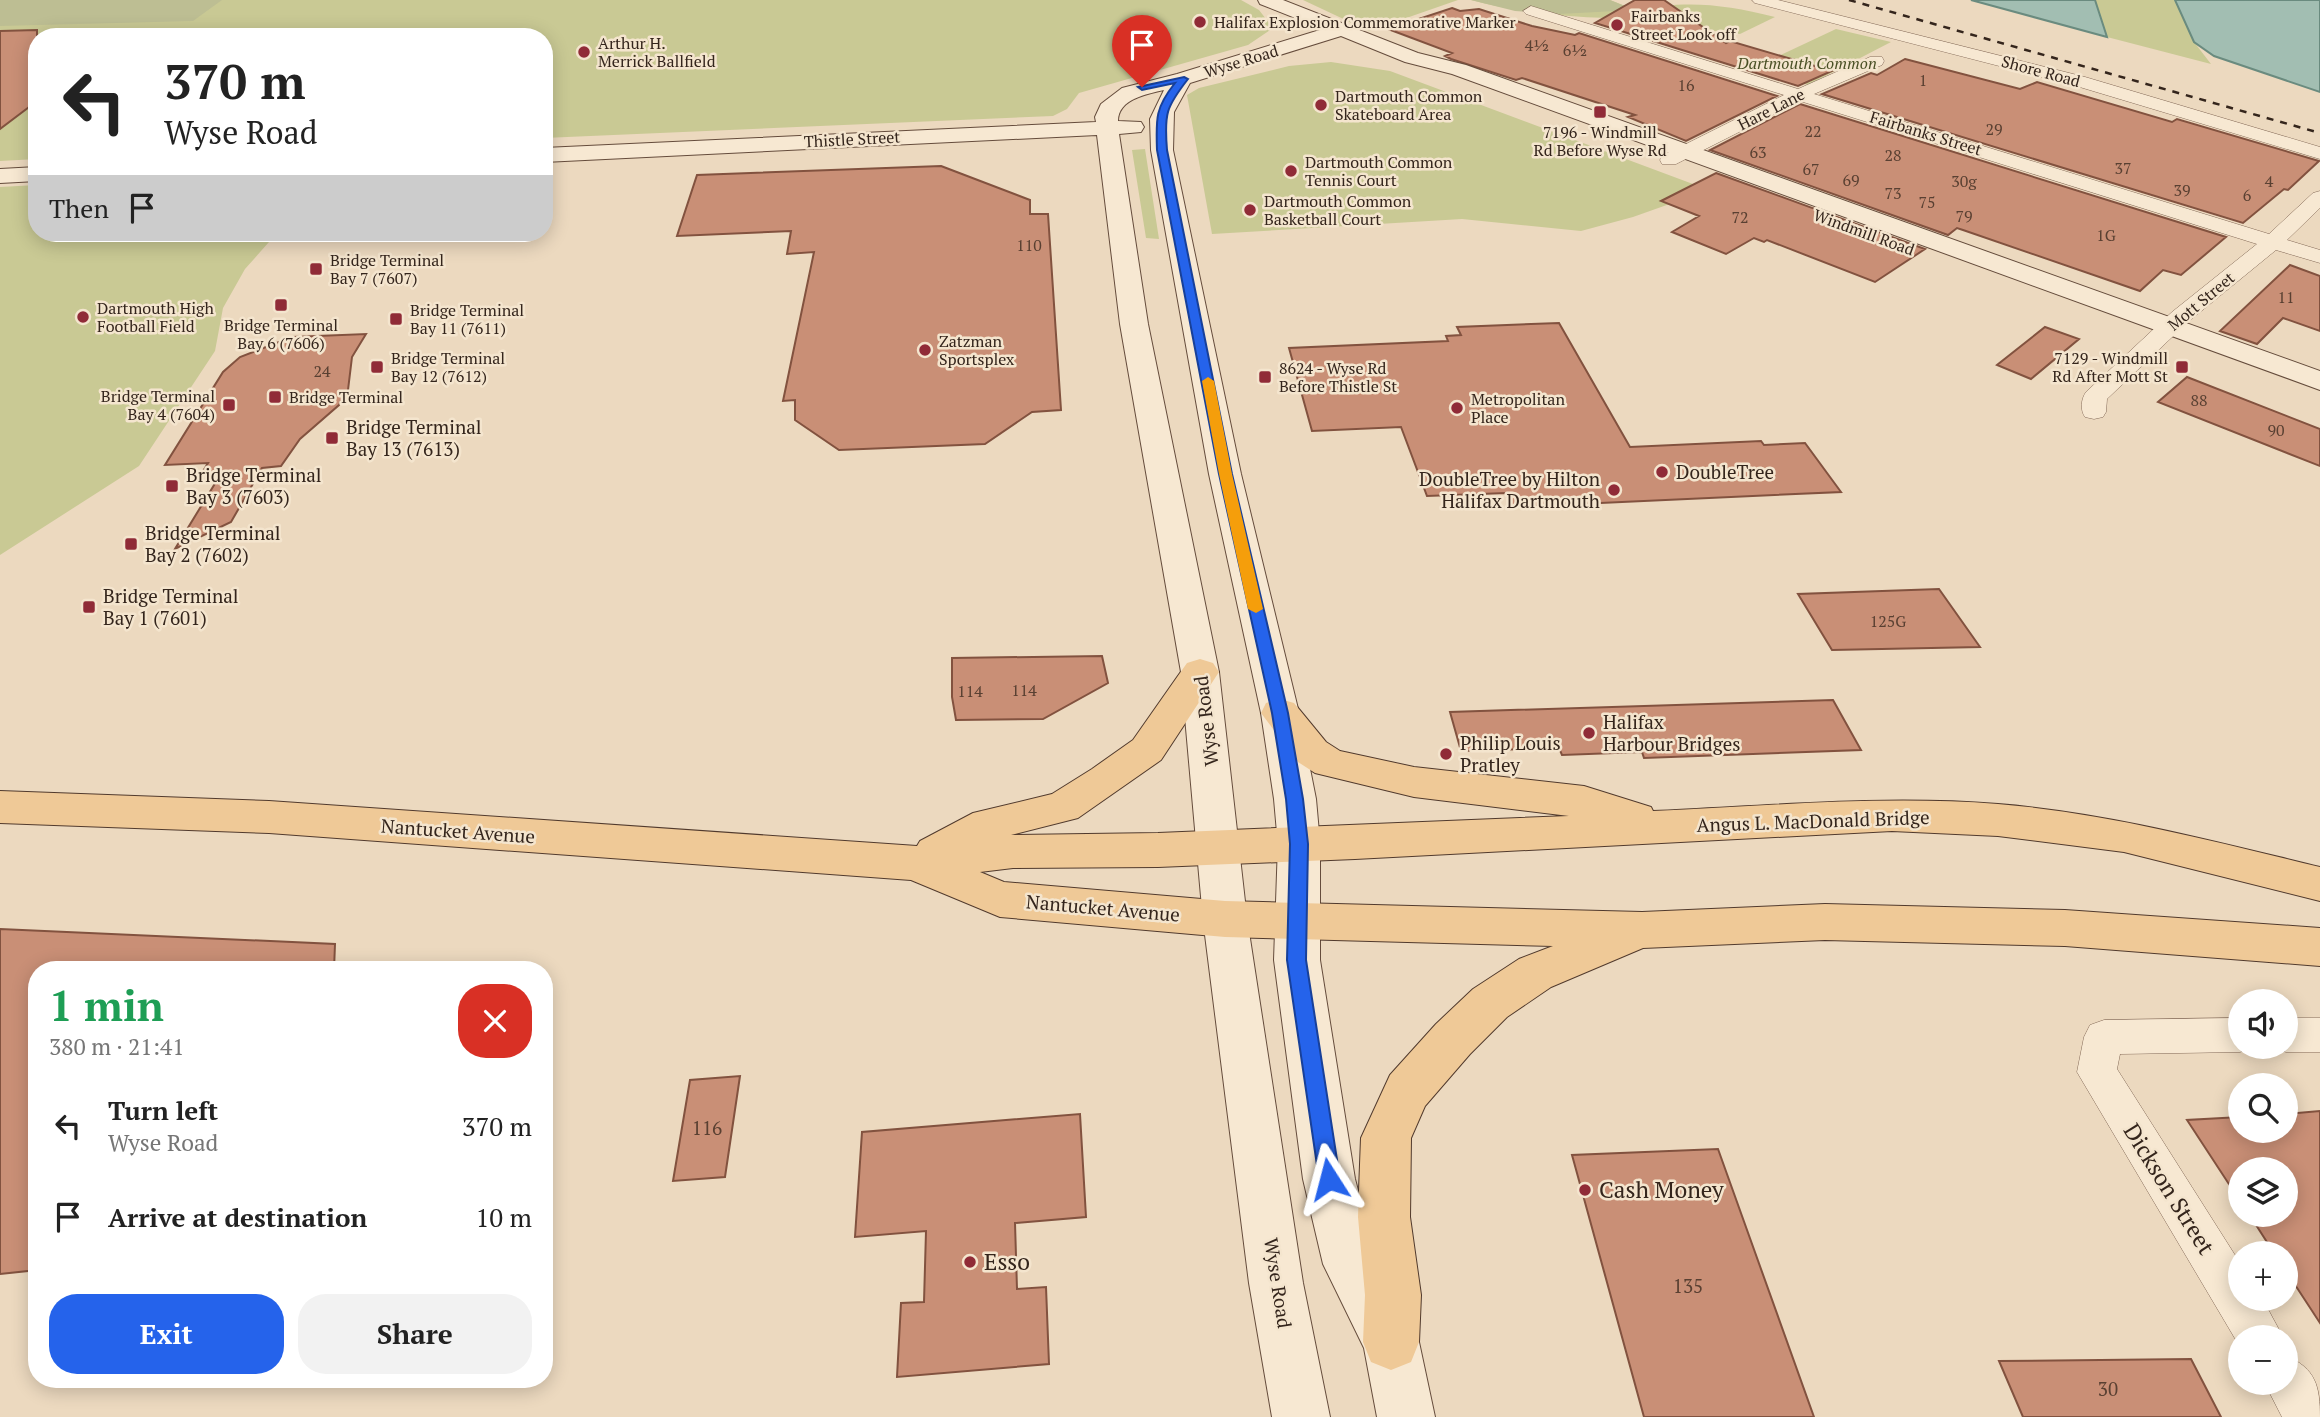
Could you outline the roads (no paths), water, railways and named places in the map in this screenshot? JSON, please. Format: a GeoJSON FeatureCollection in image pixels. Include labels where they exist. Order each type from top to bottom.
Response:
{"type":"FeatureCollection","features":[{"type":"Feature","properties":{"kind":"main road","name":"Windmill Road"},"geometry":{"type":"LineString","coordinates":[[1267,0],[1338,31],[1412,58],[1443,77],[1677,156],[2163,333],[2320,399]]}},
{"type":"Feature","properties":{"kind":"main road"},"geometry":{"type":"LineString","coordinates":[[1223,66],[1280,36],[1287,22],[1267,0]]}},
{"type":"Feature","properties":{"kind":"main road","name":"Wyse Road"},"geometry":{"type":"LineString","coordinates":[[1301,1417],[1276,1283],[1225,919],[1200,671],[1134,324],[1106,128],[1107,112],[1122,96],[1142,87],[1184,79],[1338,31]]}},
{"type":"Feature","properties":{"kind":"main road"},"geometry":{"type":"LineString","coordinates":[[1223,66],[1343,54],[1392,60],[1412,58]]}},
{"type":"Feature","properties":{"kind":"main road","name":"Wyse Road"},"geometry":{"type":"LineString","coordinates":[[1184,79],[1168,97],[1159,126],[1168,189],[1225,474],[1280,713],[1295,799],[1299,844],[1297,960],[1329,1179],[1350,1264],[1391,1342],[1406,1417]]}},
{"type":"Feature","properties":{"kind":"main road","name":"Thistle Street"},"geometry":{"type":"LineString","coordinates":[[553,155],[1159,126]]}},
{"type":"Feature","properties":{"kind":"main road"},"geometry":{"type":"LineString","coordinates":[[0,176],[28,174]]}},
{"type":"Feature","properties":{"kind":"main road","name":"Windmill Road"},"geometry":{"type":"LineString","coordinates":[[2163,333],[2320,380]]}},
{"type":"Feature","properties":{"kind":"main road"},"geometry":{"type":"LineString","coordinates":[[916,863],[988,824],[1063,807],[1106,780],[1147,750],[1200,671]]}},
{"type":"Feature","properties":{"kind":"main road"},"geometry":{"type":"LineString","coordinates":[[1280,713],[1312,752],[1329,763],[1414,782],[1584,802],[1662,826]]}},
{"type":"Feature","properties":{"kind":"main road","name":"Nantucket Avenue"},"geometry":{"type":"LineString","coordinates":[[0,807],[269,817],[916,863],[1013,851],[1299,844]]}},
{"type":"Feature","properties":{"kind":"main road","name":"Angus L. MacDonald Bridge"},"geometry":{"type":"LineString","coordinates":[[1299,844],[1892,815],[1998,820],[2124,836],[2320,884]]}},
{"type":"Feature","properties":{"kind":"main road","name":"Nantucket Avenue"},"geometry":{"type":"LineString","coordinates":[[916,863],[1000,899],[1225,919],[1297,922]]}},
{"type":"Feature","properties":{"kind":"main road"},"geometry":{"type":"LineString","coordinates":[[1297,922],[1642,930],[1792,923],[2039,927],[2320,947]]}},
{"type":"Feature","properties":{"kind":"main road"},"geometry":{"type":"LineString","coordinates":[[1391,1342],[1394,1295],[1384,1217],[1387,1138],[1407,1091],[1453,1039],[1490,1003],[1535,973],[1642,930]]}},
{"type":"Feature","properties":{"kind":"street","name":"Shore Road"},"geometry":{"type":"LineString","coordinates":[[1760,0],[2068,78],[2320,153]]}},
{"type":"Feature","properties":{"kind":"street","name":"Fairbanks Street"},"geometry":{"type":"LineString","coordinates":[[1531,11],[2320,257]]}},
{"type":"Feature","properties":{"kind":"street","name":"Hare Lane"},"geometry":{"type":"LineString","coordinates":[[1677,156],[1801,94],[1876,61]]}},
{"type":"Feature","properties":{"kind":"street","name":"Mott Street"},"geometry":{"type":"LineString","coordinates":[[2094,412],[2095,397],[2163,333],[2273,242],[2320,197]]}},
{"type":"Feature","properties":{"kind":"street","name":"Dickson Street"},"geometry":{"type":"LineString","coordinates":[[2228,1035],[2104,1037],[2097,1072],[2253,1325]]}},
{"type":"Feature","properties":{"kind":"street"},"geometry":{"type":"LineString","coordinates":[[2298,1035],[2320,1035]]}},
{"type":"Feature","properties":{"kind":"street"},"geometry":{"type":"LineString","coordinates":[[2296,1395],[2309,1417]]}},
{"type":"Feature","properties":{"kind":"railway"},"geometry":{"type":"LineString","coordinates":[[1849,0],[2320,133]]}},
{"type":"Feature","properties":{"kind":"place","name":"Halifax Explosion Commemorative Marker"},"geometry":{"type":"Point","coordinates":[1200,22]}},
{"type":"Feature","properties":{"kind":"place","name":"Fairbanks Street Look off"},"geometry":{"type":"Point","coordinates":[1617,25]}},
{"type":"Feature","properties":{"kind":"place","name":"Arthur H. Merrick Ballfield"},"geometry":{"type":"Point","coordinates":[584,52]}},
{"type":"Feature","properties":{"kind":"place","name":"Dartmouth Common Skateboard Area"},"geometry":{"type":"Point","coordinates":[1321,105]}},
{"type":"Feature","properties":{"kind":"place","name":"7196 - Windmill Rd Before Wyse Rd"},"geometry":{"type":"Point","coordinates":[1600,112]}},
{"type":"Feature","properties":{"kind":"place","name":"Dartmouth Common Tennis Court"},"geometry":{"type":"Point","coordinates":[1291,171]}},
{"type":"Feature","properties":{"kind":"place","name":"Dartmouth Common Basketball Court"},"geometry":{"type":"Point","coordinates":[1250,210]}},
{"type":"Feature","properties":{"kind":"place","name":"Bridge Terminal Bay 7 (7607)"},"geometry":{"type":"Point","coordinates":[316,269]}},
{"type":"Feature","properties":{"kind":"place","name":"Bridge Terminal Bay 6 (7606)"},"geometry":{"type":"Point","coordinates":[281,305]}},
{"type":"Feature","properties":{"kind":"place","name":"Dartmouth High Football Field"},"geometry":{"type":"Point","coordinates":[83,317]}},
{"type":"Feature","properties":{"kind":"place","name":"Bridge Terminal Bay 11 (7611)"},"geometry":{"type":"Point","coordinates":[396,319]}},
{"type":"Feature","properties":{"kind":"place","name":"Zatzman Sportsplex"},"geometry":{"type":"Point","coordinates":[925,350]}},
{"type":"Feature","properties":{"kind":"place","name":"Bridge Terminal Bay 12 (7612)"},"geometry":{"type":"Point","coordinates":[377,367]}},
{"type":"Feature","properties":{"kind":"place","name":"7129 - Windmill Rd After Mott St"},"geometry":{"type":"Point","coordinates":[2182,367]}},
{"type":"Feature","properties":{"kind":"place","name":"8624 - Wyse Rd Before Thistle St"},"geometry":{"type":"Point","coordinates":[1265,377]}},
{"type":"Feature","properties":{"kind":"place","name":"Bridge Terminal"},"geometry":{"type":"Point","coordinates":[275,397]}},
{"type":"Feature","properties":{"kind":"place","name":"Bridge Terminal Bay 4 (7604)"},"geometry":{"type":"Point","coordinates":[229,405]}},
{"type":"Feature","properties":{"kind":"place","name":"Metropolitan Place"},"geometry":{"type":"Point","coordinates":[1457,408]}},
{"type":"Feature","properties":{"kind":"place","name":"Bridge Terminal Bay 13 (7613)"},"geometry":{"type":"Point","coordinates":[332,438]}},
{"type":"Feature","properties":{"kind":"place","name":"DoubleTree"},"geometry":{"type":"Point","coordinates":[1662,472]}},
{"type":"Feature","properties":{"kind":"place","name":"Bridge Terminal Bay 3 (7603)"},"geometry":{"type":"Point","coordinates":[172,486]}},
{"type":"Feature","properties":{"kind":"place","name":"DoubleTree by Hilton Halifax Dartmouth"},"geometry":{"type":"Point","coordinates":[1614,490]}},
{"type":"Feature","properties":{"kind":"place","name":"Bridge Terminal Bay 2 (7602)"},"geometry":{"type":"Point","coordinates":[131,544]}},
{"type":"Feature","properties":{"kind":"place","name":"Bridge Terminal Bay 1 (7601)"},"geometry":{"type":"Point","coordinates":[89,607]}},
{"type":"Feature","properties":{"kind":"place","name":"Halifax Harbour Bridges"},"geometry":{"type":"Point","coordinates":[1589,733]}},
{"type":"Feature","properties":{"kind":"place","name":"Philip Louis Pratley"},"geometry":{"type":"Point","coordinates":[1446,754]}},
{"type":"Feature","properties":{"kind":"place","name":"Cash Money"},"geometry":{"type":"Point","coordinates":[1585,1190]}},
{"type":"Feature","properties":{"kind":"place","name":"Esso"},"geometry":{"type":"Point","coordinates":[970,1262]}},
{"type":"Feature","properties":{"kind":"park label","name":"Dartmouth Common"},"geometry":{"type":"Point","coordinates":[1807,63]}}]}
